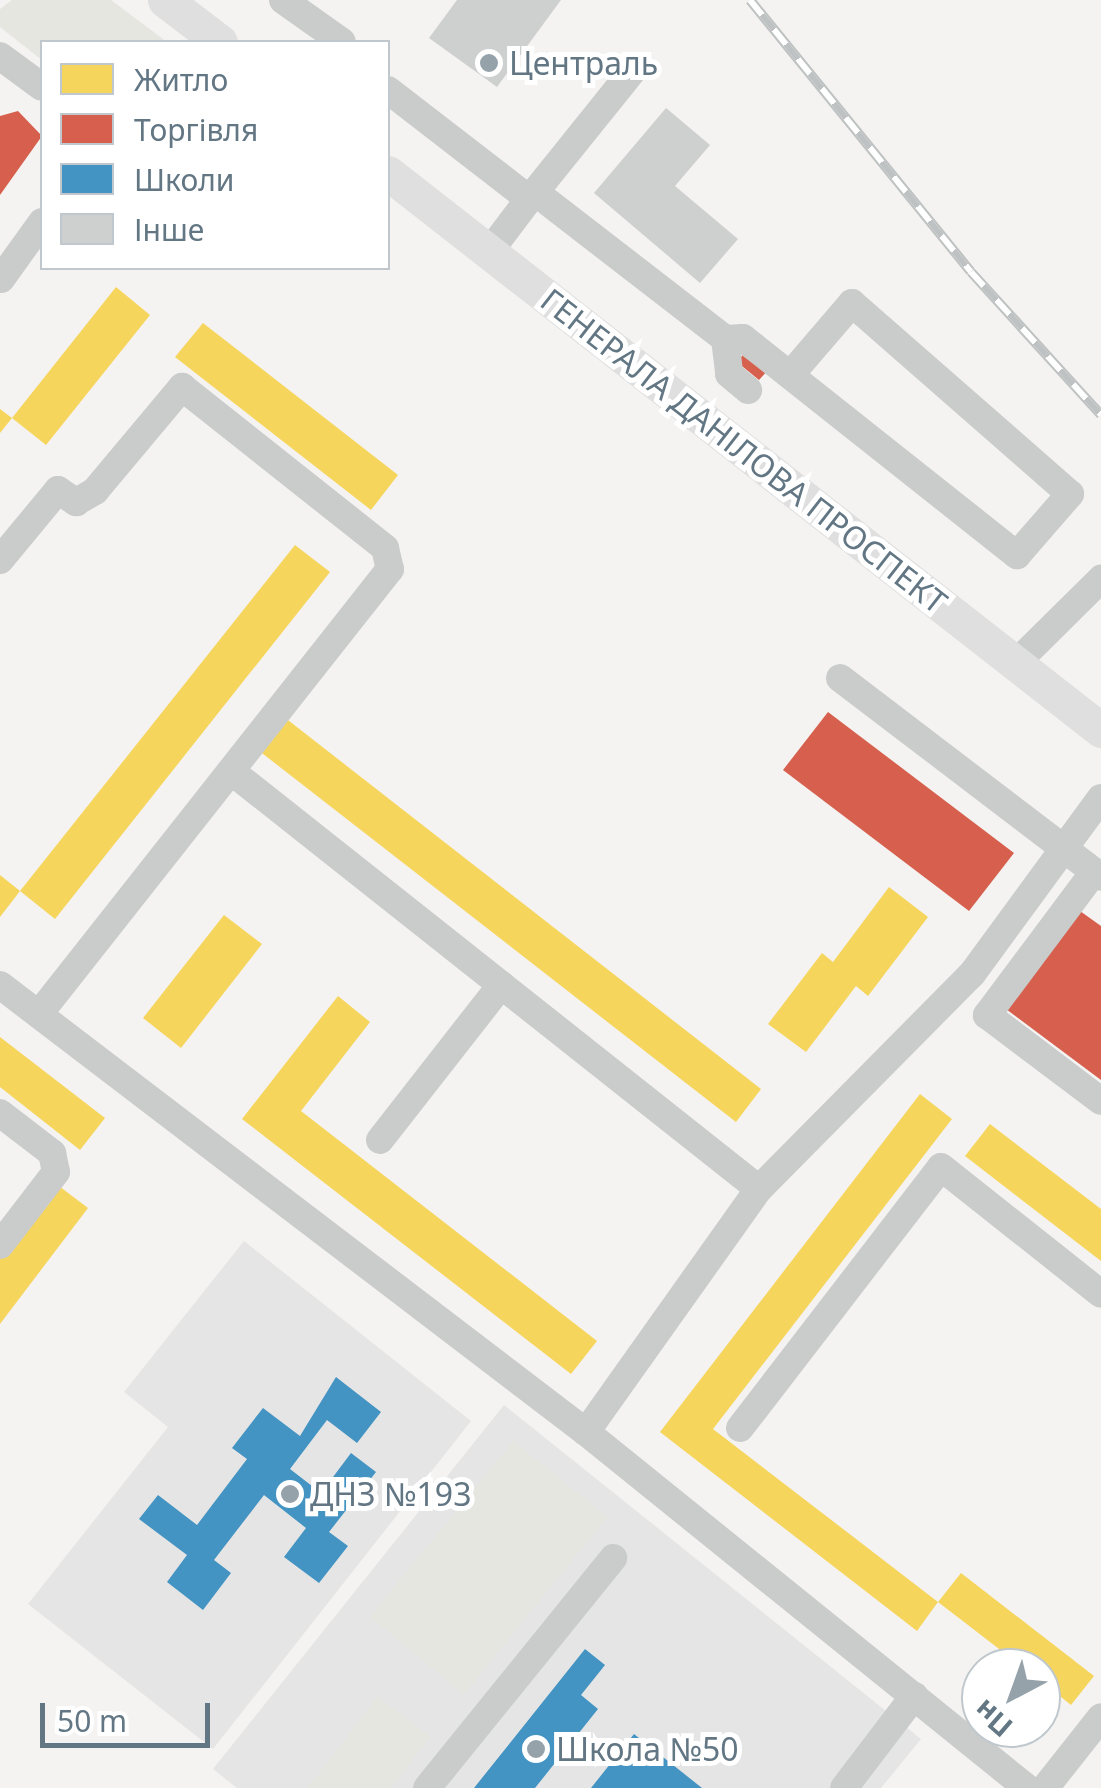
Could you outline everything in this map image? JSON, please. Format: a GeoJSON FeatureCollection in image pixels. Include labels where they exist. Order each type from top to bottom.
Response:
{"type":"FeatureCollection","features":[{"type":"Feature","properties":{"kind":"main road"},"geometry":{"type":"LineString","coordinates":[[165,0],[198,36]]}},
{"type":"Feature","properties":{"kind":"main road","name":"ГЕНЕРАЛА ДАНІЛОВА ПРОСПЕКТ"},"geometry":{"type":"LineString","coordinates":[[390,175],[1101,730]]}},
{"type":"Feature","properties":{"kind":"lane"},"geometry":{"type":"LineString","coordinates":[[283,0],[339,40]]}},
{"type":"Feature","properties":{"kind":"lane"},"geometry":{"type":"LineString","coordinates":[[0,56],[40,86]]}},
{"type":"Feature","properties":{"kind":"lane"},"geometry":{"type":"LineString","coordinates":[[488,252],[634,70]]}},
{"type":"Feature","properties":{"kind":"lane"},"geometry":{"type":"LineString","coordinates":[[390,91],[724,339],[744,338],[790,375],[1017,555],[1070,494],[852,303],[790,375]]}},
{"type":"Feature","properties":{"kind":"lane"},"geometry":{"type":"LineString","coordinates":[[1,278],[40,225]]}},
{"type":"Feature","properties":{"kind":"lane"},"geometry":{"type":"LineString","coordinates":[[724,339],[729,374],[748,390]]}},
{"type":"Feature","properties":{"kind":"lane"},"geometry":{"type":"LineString","coordinates":[[0,560],[58,490],[76,502],[94,491],[182,388],[385,548],[390,569],[39,1014]]}},
{"type":"Feature","properties":{"kind":"lane"},"geometry":{"type":"LineString","coordinates":[[1016,663],[1101,579]]}},
{"type":"Feature","properties":{"kind":"lane"},"geometry":{"type":"LineString","coordinates":[[840,678],[1098,874],[987,1015],[1101,1100]]}},
{"type":"Feature","properties":{"kind":"lane"},"geometry":{"type":"LineString","coordinates":[[231,771],[759,1189]]}},
{"type":"Feature","properties":{"kind":"lane"},"geometry":{"type":"LineString","coordinates":[[586,1432],[759,1189],[972,974],[1101,798]]}},
{"type":"Feature","properties":{"kind":"lane"},"geometry":{"type":"LineString","coordinates":[[0,985],[586,1432],[1027,1788]]}},
{"type":"Feature","properties":{"kind":"lane"},"geometry":{"type":"LineString","coordinates":[[380,1140],[501,985]]}},
{"type":"Feature","properties":{"kind":"lane"},"geometry":{"type":"LineString","coordinates":[[0,1114],[52,1154],[56,1172],[0,1245]]}},
{"type":"Feature","properties":{"kind":"lane"},"geometry":{"type":"LineString","coordinates":[[740,1428],[941,1167],[1101,1294]]}},
{"type":"Feature","properties":{"kind":"lane"},"geometry":{"type":"LineString","coordinates":[[427,1788],[612,1558]]}},
{"type":"Feature","properties":{"kind":"lane"},"geometry":{"type":"LineString","coordinates":[[844,1788],[914,1696]]}},
{"type":"Feature","properties":{"kind":"lane"},"geometry":{"type":"LineString","coordinates":[[1045,1788],[1101,1717]]}},
{"type":"Feature","properties":{"kind":"shaded area"},"geometry":{"type":"Polygon","coordinates":[[[12,0],[111,0],[164,40],[40,40],[40,58],[0,27],[0,9],[12,0]]]}},
{"type":"Feature","properties":{"kind":"shaded area"},"geometry":{"type":"Polygon","coordinates":[[[244,1241],[471,1421],[213,1749],[28,1604],[168,1427],[124,1392],[244,1241]]]}},
{"type":"Feature","properties":{"kind":"shaded area"},"geometry":{"type":"Polygon","coordinates":[[[504,1405],[921,1739],[881,1788],[237,1788],[213,1769],[504,1405]]]}},
{"type":"Feature","properties":{"kind":"shaded area"},"geometry":{"type":"Polygon","coordinates":[[[513,1441],[607,1517],[464,1694],[370,1617],[513,1441]]]}},
{"type":"Feature","properties":{"kind":"shaded area"},"geometry":{"type":"Polygon","coordinates":[[[377,1697],[430,1737],[391,1788],[308,1788],[377,1697]]]}},
{"type":"Feature","properties":{"kind":"building: Житло"},"geometry":{"type":"Polygon","coordinates":[[[116,287],[150,315],[46,445],[12,418],[116,287]]]}},
{"type":"Feature","properties":{"kind":"building: Житло"},"geometry":{"type":"Polygon","coordinates":[[[203,323],[398,475],[371,510],[175,357],[203,323]]]}},
{"type":"Feature","properties":{"kind":"building: Житло"},"geometry":{"type":"Polygon","coordinates":[[[0,409],[12,418],[0,433],[0,409]]]}},
{"type":"Feature","properties":{"kind":"building: Житло"},"geometry":{"type":"Polygon","coordinates":[[[295,545],[330,572],[55,919],[20,891],[295,545]]]}},
{"type":"Feature","properties":{"kind":"building: Житло"},"geometry":{"type":"Polygon","coordinates":[[[284,717],[761,1089],[736,1122],[258,750],[284,717]]]}},
{"type":"Feature","properties":{"kind":"building: Житло"},"geometry":{"type":"Polygon","coordinates":[[[0,875],[20,891],[0,917],[0,875]]]}},
{"type":"Feature","properties":{"kind":"building: Житло"},"geometry":{"type":"Polygon","coordinates":[[[889,887],[928,917],[868,996],[856,986],[806,1052],[768,1024],[822,953],[833,962],[889,887]]]}},
{"type":"Feature","properties":{"kind":"building: Житло"},"geometry":{"type":"Polygon","coordinates":[[[224,915],[262,944],[181,1048],[143,1018],[224,915]]]}},
{"type":"Feature","properties":{"kind":"building: Житло"},"geometry":{"type":"Polygon","coordinates":[[[338,996],[370,1022],[301,1111],[597,1341],[571,1374],[242,1119],[338,996]]]}},
{"type":"Feature","properties":{"kind":"building: Житло"},"geometry":{"type":"Polygon","coordinates":[[[0,1037],[105,1118],[80,1150],[0,1087],[0,1037]]]}},
{"type":"Feature","properties":{"kind":"building: Житло"},"geometry":{"type":"Polygon","coordinates":[[[920,1094],[952,1119],[713,1429],[938,1602],[917,1631],[660,1432],[920,1094]]]}},
{"type":"Feature","properties":{"kind":"building: Житло"},"geometry":{"type":"Polygon","coordinates":[[[990,1124],[1101,1209],[1101,1261],[965,1156],[990,1124]]]}},
{"type":"Feature","properties":{"kind":"building: Житло"},"geometry":{"type":"Polygon","coordinates":[[[55,1183],[88,1208],[0,1324],[0,1256],[55,1183]]]}},
{"type":"Feature","properties":{"kind":"building: Житло"},"geometry":{"type":"Polygon","coordinates":[[[961,1573],[1058,1648],[998,1648],[938,1602],[961,1573]]]}},
{"type":"Feature","properties":{"kind":"building: Житло"},"geometry":{"type":"Polygon","coordinates":[[[1061,1650],[1094,1676],[1071,1705],[1061,1697],[1061,1650]]]}},
{"type":"Feature","properties":{"kind":"building: Торгівля"},"geometry":{"type":"Polygon","coordinates":[[[18,111],[40,134],[40,139],[0,195],[0,116],[18,111]]]}},
{"type":"Feature","properties":{"kind":"building: Торгівля"},"geometry":{"type":"Polygon","coordinates":[[[746,351],[768,370],[759,380],[737,362],[746,351]]]}},
{"type":"Feature","properties":{"kind":"building: Торгівля"},"geometry":{"type":"Polygon","coordinates":[[[828,712],[1014,853],[969,911],[783,770],[828,712]]]}},
{"type":"Feature","properties":{"kind":"building: Торгівля"},"geometry":{"type":"Polygon","coordinates":[[[1080,911],[1101,926],[1101,1080],[1006,1009],[1080,911]]]}},
{"type":"Feature","properties":{"kind":"building: Школи","name":"ДНЗ №193"},"geometry":{"type":"Polygon","coordinates":[[[336,1377],[381,1412],[357,1443],[327,1420],[290,1469],[321,1493],[351,1453],[376,1472],[329,1532],[348,1546],[319,1583],[284,1557],[306,1528],[264,1495],[214,1560],[231,1573],[203,1610],[167,1582],[187,1555],[139,1519],[158,1495],[197,1525],[247,1459],[232,1448],[263,1408],[300,1436],[336,1377]]]}},
{"type":"Feature","properties":{"kind":"building: Школи","name":"Школа №50"},"geometry":{"type":"Polygon","coordinates":[[[585,1649],[605,1665],[581,1695],[598,1709],[535,1788],[474,1788],[585,1649]]]}},
{"type":"Feature","properties":{"kind":"building: Школи","name":"Школа №50"},"geometry":{"type":"Polygon","coordinates":[[[634,1734],[702,1788],[591,1788],[634,1734]]]}},
{"type":"Feature","properties":{"kind":"building: Інше","name":"Централь"},"geometry":{"type":"Polygon","coordinates":[[[457,0],[561,0],[497,87],[429,38],[457,0]]]}},
{"type":"Feature","properties":{"kind":"building: Інше"},"geometry":{"type":"Polygon","coordinates":[[[666,108],[710,145],[675,186],[738,239],[700,283],[594,193],[666,108]]]}},
{"type":"Feature","properties":{"kind":"railway"},"geometry":{"type":"LineString","coordinates":[[750,0],[971,272],[1101,415]]}},
{"type":"Feature","properties":{"kind":"place","name":"Централь"},"geometry":{"type":"Point","coordinates":[489,63]}},
{"type":"Feature","properties":{"kind":"place","name":"ДНЗ №193"},"geometry":{"type":"Point","coordinates":[290,1494]}},
{"type":"Feature","properties":{"kind":"place","name":"Школа №50"},"geometry":{"type":"Point","coordinates":[536,1749]}}]}
